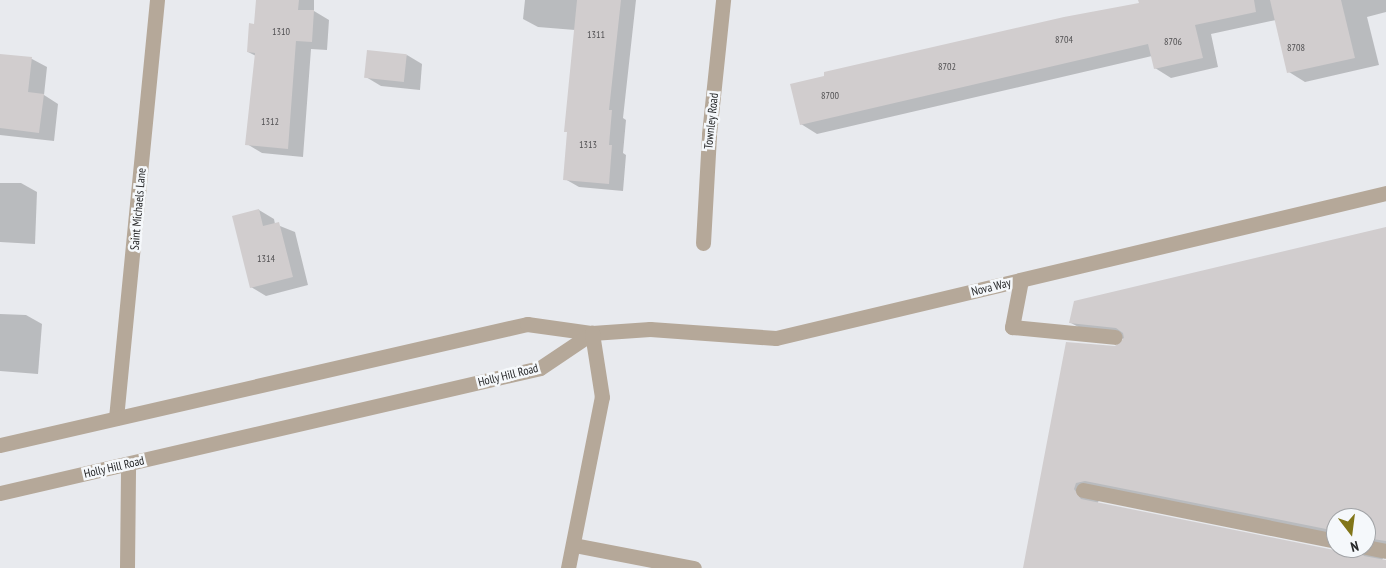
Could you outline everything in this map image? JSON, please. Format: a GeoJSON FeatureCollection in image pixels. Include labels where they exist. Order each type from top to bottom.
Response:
{"type":"FeatureCollection","features":[{"type":"Feature","properties":{"kind":"street","name":"Saint Michaels Lane"},"geometry":{"type":"LineString","coordinates":[[116,418],[157,0]]}},
{"type":"Feature","properties":{"kind":"street","name":"Townley Road"},"geometry":{"type":"LineString","coordinates":[[703,243],[709,134],[723,0]]}},
{"type":"Feature","properties":{"kind":"street","name":"Nova Way"},"geometry":{"type":"LineString","coordinates":[[592,332],[650,329],[776,338],[1386,193]]}},
{"type":"Feature","properties":{"kind":"street"},"geometry":{"type":"LineString","coordinates":[[1021,280],[1012,328],[1115,337]]}},
{"type":"Feature","properties":{"kind":"street"},"geometry":{"type":"LineString","coordinates":[[0,445],[526,324],[592,332],[602,397],[568,568]]}},
{"type":"Feature","properties":{"kind":"street","name":"Holly Hill Road"},"geometry":{"type":"LineString","coordinates":[[0,494],[540,368],[592,332]]}},
{"type":"Feature","properties":{"kind":"street"},"geometry":{"type":"LineString","coordinates":[[127,568],[128,464]]}},
{"type":"Feature","properties":{"kind":"street"},"geometry":{"type":"LineString","coordinates":[[1083,490],[1326,539]]}},
{"type":"Feature","properties":{"kind":"street"},"geometry":{"type":"LineString","coordinates":[[574,545],[694,568]]}},
{"type":"Feature","properties":{"kind":"building"},"geometry":{"type":"Polygon","coordinates":[[[256,0],[299,0],[298,10],[314,10],[312,42],[296,41],[288,149],[245,145],[255,53],[247,52],[249,23],[254,24],[256,0]]]}},
{"type":"Feature","properties":{"kind":"building"},"geometry":{"type":"Polygon","coordinates":[[[577,0],[621,0],[609,110],[612,110],[609,145],[612,145],[609,184],[563,180],[567,132],[564,132],[577,0]]]}},
{"type":"Feature","properties":{"kind":"building"},"geometry":{"type":"Polygon","coordinates":[[[1138,0],[1254,0],[1256,12],[1195,25],[1203,58],[1154,69],[1148,44],[800,125],[790,84],[824,76],[824,72],[1064,17],[1139,3],[1138,0]]]}},
{"type":"Feature","properties":{"kind":"building"},"geometry":{"type":"Polygon","coordinates":[[[1270,0],[1341,0],[1355,58],[1287,73],[1270,0]]]}},
{"type":"Feature","properties":{"kind":"building"},"geometry":{"type":"Polygon","coordinates":[[[367,50],[407,54],[404,82],[364,78],[367,50]]]}},
{"type":"Feature","properties":{"kind":"building"},"geometry":{"type":"Polygon","coordinates":[[[0,54],[32,57],[28,92],[44,94],[39,133],[0,128],[0,54]]]}},
{"type":"Feature","properties":{"kind":"building"},"geometry":{"type":"Polygon","coordinates":[[[259,209],[263,226],[279,222],[293,277],[250,288],[232,216],[259,209]]]}},
{"type":"Feature","properties":{"kind":"building"},"geometry":{"type":"Polygon","coordinates":[[[1386,227],[1386,541],[1376,540],[1376,508],[1326,508],[1326,529],[1085,481],[1076,483],[1074,489],[1081,499],[1326,548],[1326,558],[1375,558],[1386,560],[1386,568],[1023,568],[1066,342],[1115,346],[1124,338],[1123,333],[1116,328],[1069,323],[1074,301],[1386,227]]]}}]}
